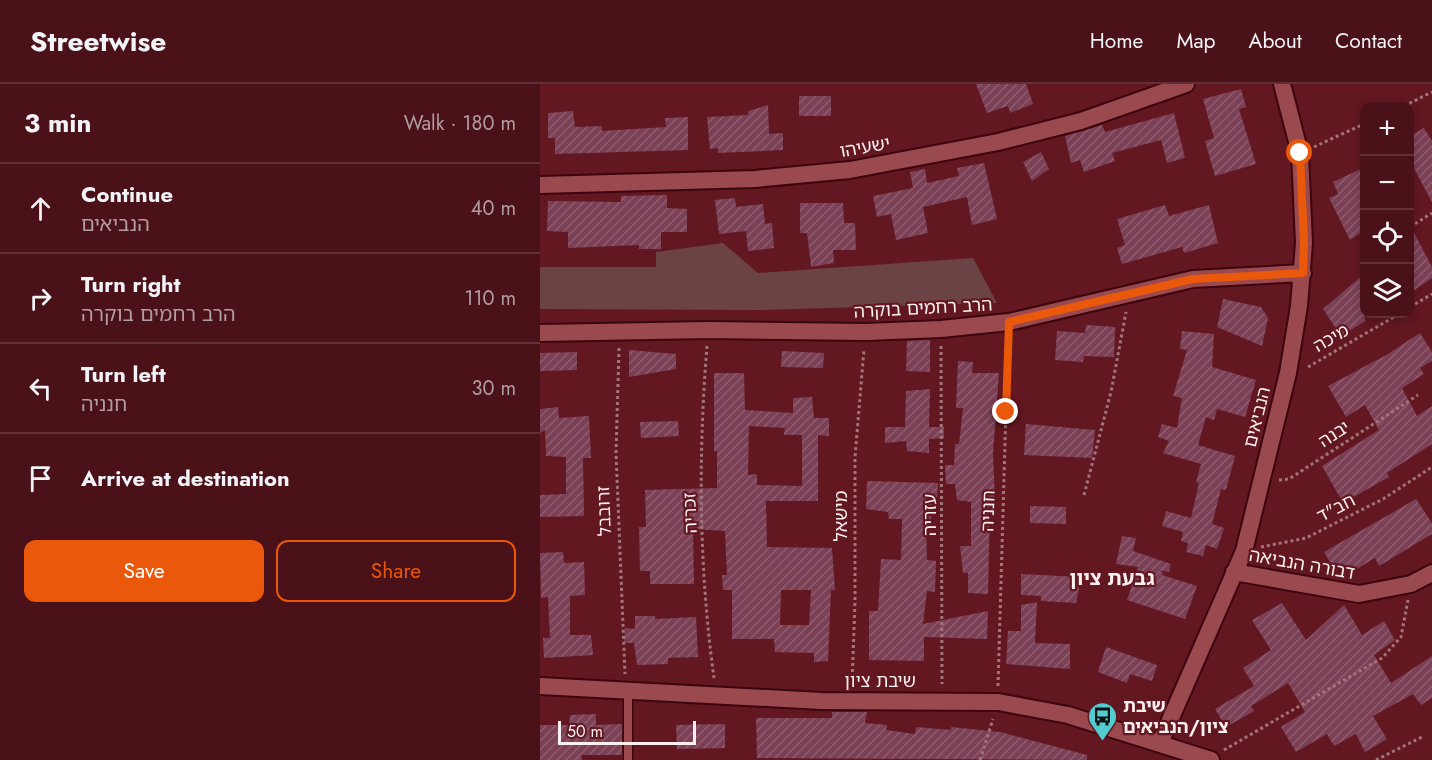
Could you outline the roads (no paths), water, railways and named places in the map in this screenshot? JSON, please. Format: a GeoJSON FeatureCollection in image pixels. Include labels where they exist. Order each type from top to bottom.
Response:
{"type":"FeatureCollection","features":[{"type":"Feature","properties":{"kind":"street","name":"ישעיהו"},"geometry":{"type":"LineString","coordinates":[[540,185],[755,179],[850,170],[998,142],[1081,121],[1186,84]]}},
{"type":"Feature","properties":{"kind":"street","name":"הנביאים"},"geometry":{"type":"LineString","coordinates":[[1161,743],[1244,551],[1288,373],[1303,273],[1304,243],[1300,153],[1282,84]]}},
{"type":"Feature","properties":{"kind":"street","name":"הרב רחמים בוקרה"},"geometry":{"type":"LineString","coordinates":[[540,333],[708,330],[866,332],[941,329],[1009,322],[1193,279],[1303,273]]}},
{"type":"Feature","properties":{"kind":"street","name":"דבורה הנביאה"},"geometry":{"type":"LineString","coordinates":[[1234,572],[1359,594],[1411,584],[1432,573]]}},
{"type":"Feature","properties":{"kind":"street","name":"שיבת ציון"},"geometry":{"type":"LineString","coordinates":[[540,686],[851,701],[998,702],[1068,715],[1210,760]]}},
{"type":"Feature","properties":{"kind":"lane"},"geometry":{"type":"LineString","coordinates":[[627,689],[628,760]]}},
{"type":"Feature","properties":{"kind":"place","name":"שיבת ציון/הנביאים"},"geometry":{"type":"Point","coordinates":[1102,742]}},
{"type":"Feature","properties":{"kind":"district","name":"גבעת ציון"},"geometry":{"type":"Point","coordinates":[1112,578]}}]}
